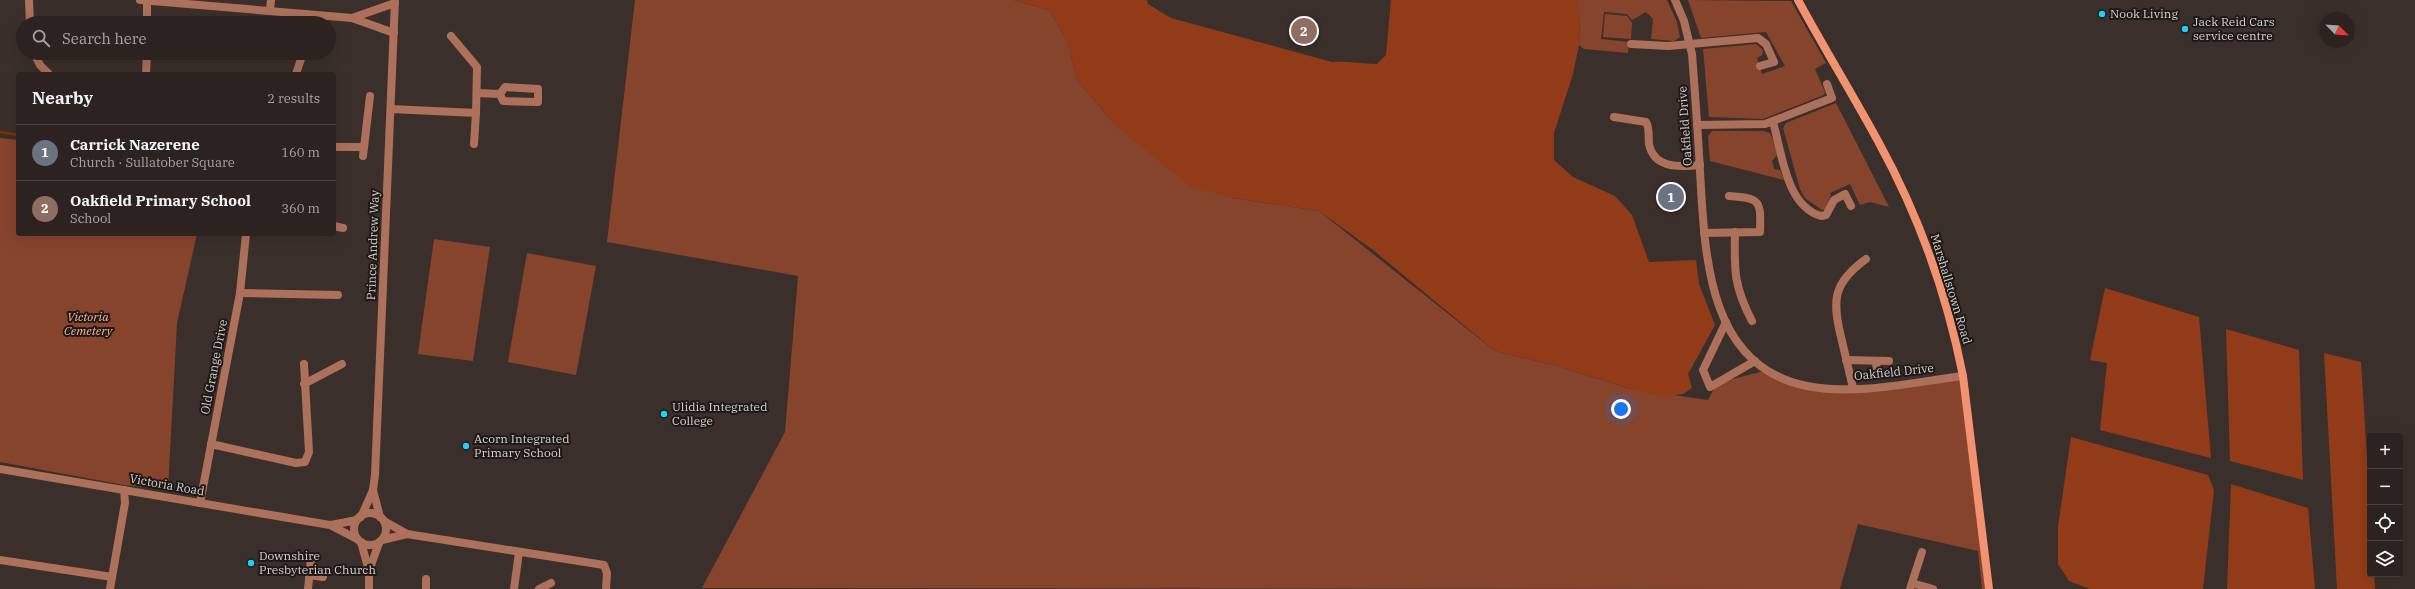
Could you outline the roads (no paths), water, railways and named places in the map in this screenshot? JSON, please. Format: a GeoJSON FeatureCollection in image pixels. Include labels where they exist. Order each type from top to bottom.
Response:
{"type":"FeatureCollection","features":[{"type":"Feature","properties":{"kind":"main road","name":"Marshallstown Road"},"geometry":{"type":"LineString","coordinates":[[1798,0],[1879,143],[1910,206],[1932,258],[1957,344],[1963,376],[1989,589]]}},
{"type":"Feature","properties":{"kind":"street"},"geometry":{"type":"LineString","coordinates":[[29,0],[30,16]]}},
{"type":"Feature","properties":{"kind":"street"},"geometry":{"type":"LineString","coordinates":[[140,0],[196,3],[329,16]]}},
{"type":"Feature","properties":{"kind":"street"},"geometry":{"type":"LineString","coordinates":[[147,16],[148,0]]}},
{"type":"Feature","properties":{"kind":"street"},"geometry":{"type":"LineString","coordinates":[[270,10],[271,0]]}},
{"type":"Feature","properties":{"kind":"street","name":"Oakfield Drive"},"geometry":{"type":"LineString","coordinates":[[1675,0],[1684,21],[1690,44],[1707,267],[1713,293],[1726,322],[1742,348],[1755,361],[1792,382],[1827,388],[1853,388],[1963,376]]}},
{"type":"Feature","properties":{"kind":"street"},"geometry":{"type":"LineString","coordinates":[[352,18],[395,1]]}},
{"type":"Feature","properties":{"kind":"street","name":"Prince Andrew Way"},"geometry":{"type":"LineString","coordinates":[[382,519],[373,490],[395,1]]}},
{"type":"Feature","properties":{"kind":"street"},"geometry":{"type":"LineString","coordinates":[[336,17],[352,18],[394,33]]}},
{"type":"Feature","properties":{"kind":"street"},"geometry":{"type":"LineString","coordinates":[[450,36],[477,67],[474,144]]}},
{"type":"Feature","properties":{"kind":"street"},"geometry":{"type":"LineString","coordinates":[[1631,44],[1668,46],[1760,39],[1766,44],[1774,62],[1760,66]]}},
{"type":"Feature","properties":{"kind":"street"},"geometry":{"type":"LineString","coordinates":[[37,60],[40,66],[47,72]]}},
{"type":"Feature","properties":{"kind":"street"},"geometry":{"type":"LineString","coordinates":[[146,60],[146,72]]}},
{"type":"Feature","properties":{"kind":"street"},"geometry":{"type":"LineString","coordinates":[[297,72],[301,60]]}},
{"type":"Feature","properties":{"kind":"street"},"geometry":{"type":"LineString","coordinates":[[1697,125],[1757,125],[1773,122],[1832,98],[1827,84]]}},
{"type":"Feature","properties":{"kind":"street"},"geometry":{"type":"LineString","coordinates":[[477,93],[500,94]]}},
{"type":"Feature","properties":{"kind":"street"},"geometry":{"type":"LineString","coordinates":[[363,156],[370,96]]}},
{"type":"Feature","properties":{"kind":"street"},"geometry":{"type":"LineString","coordinates":[[391,109],[476,113]]}},
{"type":"Feature","properties":{"kind":"street"},"geometry":{"type":"LineString","coordinates":[[1614,117],[1646,122],[1652,152],[1665,163],[1678,167],[1700,165]]}},
{"type":"Feature","properties":{"kind":"street"},"geometry":{"type":"LineString","coordinates":[[1773,122],[1790,181],[1800,201],[1822,216],[1826,215],[1834,200],[1845,194],[1851,206]]}},
{"type":"Feature","properties":{"kind":"street"},"geometry":{"type":"LineString","coordinates":[[336,147],[364,147]]}},
{"type":"Feature","properties":{"kind":"street"},"geometry":{"type":"LineString","coordinates":[[1704,233],[1760,232],[1760,208],[1755,200],[1729,196]]}},
{"type":"Feature","properties":{"kind":"street"},"geometry":{"type":"LineString","coordinates":[[336,226],[343,228]]}},
{"type":"Feature","properties":{"kind":"street"},"geometry":{"type":"LineString","coordinates":[[1735,232],[1736,280],[1743,304],[1752,321]]}},
{"type":"Feature","properties":{"kind":"street","name":"Old Grange Drive"},"geometry":{"type":"LineString","coordinates":[[200,503],[240,293],[246,236]]}},
{"type":"Feature","properties":{"kind":"street"},"geometry":{"type":"LineString","coordinates":[[1853,388],[1835,313],[1835,297],[1847,275],[1866,259]]}},
{"type":"Feature","properties":{"kind":"street"},"geometry":{"type":"LineString","coordinates":[[240,293],[338,295]]}},
{"type":"Feature","properties":{"kind":"street"},"geometry":{"type":"LineString","coordinates":[[1726,322],[1703,370],[1710,387],[1755,361]]}},
{"type":"Feature","properties":{"kind":"street"},"geometry":{"type":"LineString","coordinates":[[1846,360],[1889,361]]}},
{"type":"Feature","properties":{"kind":"street"},"geometry":{"type":"LineString","coordinates":[[1876,361],[1877,373]]}},
{"type":"Feature","properties":{"kind":"street"},"geometry":{"type":"LineString","coordinates":[[211,444],[297,464],[305,462],[309,452],[304,364]]}},
{"type":"Feature","properties":{"kind":"street"},"geometry":{"type":"LineString","coordinates":[[304,384],[342,364]]}},
{"type":"Feature","properties":{"kind":"street","name":"Victoria Road"},"geometry":{"type":"LineString","coordinates":[[0,469],[330,525],[359,540]]}},
{"type":"Feature","properties":{"kind":"street"},"geometry":{"type":"LineString","coordinates":[[110,589],[125,503],[124,490]]}},
{"type":"Feature","properties":{"kind":"street","name":"Prince Andrew Way"},"geometry":{"type":"LineString","coordinates":[[359,518],[373,490]]}},
{"type":"Feature","properties":{"kind":"street"},"geometry":{"type":"LineString","coordinates":[[369,589],[369,571],[354,529],[359,518],[370,514],[382,519],[407,534],[604,565],[607,573],[606,589]]}},
{"type":"Feature","properties":{"kind":"street","name":"Victoria Road"},"geometry":{"type":"LineString","coordinates":[[330,525],[359,518]]}},
{"type":"Feature","properties":{"kind":"street"},"geometry":{"type":"LineString","coordinates":[[369,571],[380,541],[386,531],[382,519]]}},
{"type":"Feature","properties":{"kind":"street"},"geometry":{"type":"LineString","coordinates":[[359,540],[370,545],[407,534]]}},
{"type":"Feature","properties":{"kind":"street"},"geometry":{"type":"LineString","coordinates":[[514,589],[519,552]]}},
{"type":"Feature","properties":{"kind":"street"},"geometry":{"type":"LineString","coordinates":[[1922,552],[1911,586],[1933,589]]}},
{"type":"Feature","properties":{"kind":"street"},"geometry":{"type":"LineString","coordinates":[[308,589],[311,559]]}},
{"type":"Feature","properties":{"kind":"street"},"geometry":{"type":"LineString","coordinates":[[0,560],[112,577]]}},
{"type":"Feature","properties":{"kind":"street"},"geometry":{"type":"LineString","coordinates":[[309,575],[323,577]]}},
{"type":"Feature","properties":{"kind":"street"},"geometry":{"type":"LineString","coordinates":[[426,579],[426,589]]}},
{"type":"Feature","properties":{"kind":"street"},"geometry":{"type":"LineString","coordinates":[[539,589],[551,583]]}},
{"type":"Feature","properties":{"kind":"waterway"},"geometry":{"type":"LineString","coordinates":[[0,132],[16,135]]}},
{"type":"Feature","properties":{"kind":"place","name":"Nook Living"},"geometry":{"type":"Point","coordinates":[2102,14]}},
{"type":"Feature","properties":{"kind":"place","name":"Jack Reid Cars service centre"},"geometry":{"type":"Point","coordinates":[2185,29]}},
{"type":"Feature","properties":{"kind":"place","name":"Oakfield Primary School"},"geometry":{"type":"Point","coordinates":[1304,31]}},
{"type":"Feature","properties":{"kind":"place","name":"Carrick Nazerene"},"geometry":{"type":"Point","coordinates":[1671,197]}},
{"type":"Feature","properties":{"kind":"place","name":"Ulidia Integrated College"},"geometry":{"type":"Point","coordinates":[664,414]}},
{"type":"Feature","properties":{"kind":"place","name":"Acorn Integrated Primary School"},"geometry":{"type":"Point","coordinates":[466,446]}},
{"type":"Feature","properties":{"kind":"place","name":"Downshire Presbyterian Church"},"geometry":{"type":"Point","coordinates":[251,563]}},
{"type":"Feature","properties":{"kind":"park label","name":"Victoria Cemetery"},"geometry":{"type":"Point","coordinates":[88,324]}}]}
